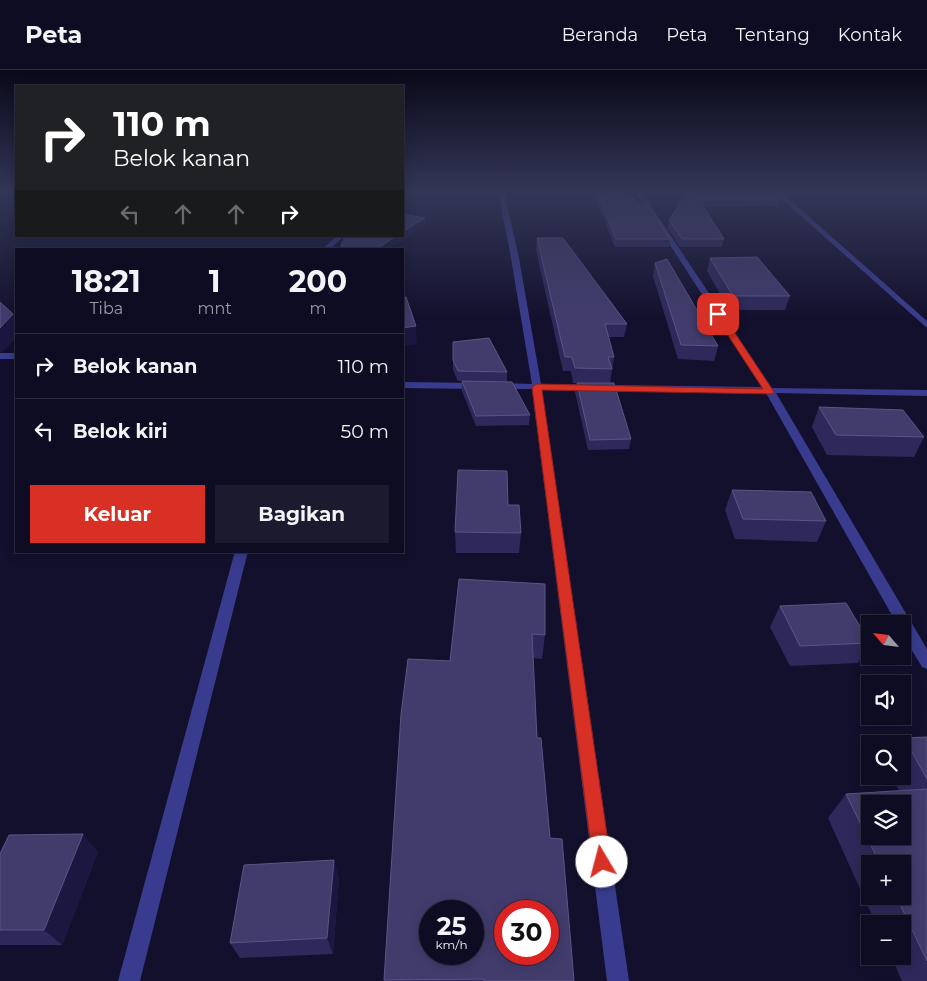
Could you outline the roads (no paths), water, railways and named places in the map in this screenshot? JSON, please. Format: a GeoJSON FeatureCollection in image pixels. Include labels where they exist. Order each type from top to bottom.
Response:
{"type":"FeatureCollection","features":[{"type":"Feature","properties":{"kind":"street"},"geometry":{"type":"LineString","coordinates":[[510,234],[537,387],[618,981]]}},
{"type":"Feature","properties":{"kind":"street"},"geometry":{"type":"LineString","coordinates":[[666,234],[770,392],[927,663]]}},
{"type":"Feature","properties":{"kind":"street"},"geometry":{"type":"LineString","coordinates":[[824,234],[927,325]]}},
{"type":"Feature","properties":{"kind":"street"},"geometry":{"type":"LineString","coordinates":[[326,248],[341,237]]}},
{"type":"Feature","properties":{"kind":"street"},"geometry":{"type":"LineString","coordinates":[[0,356],[15,356]]}},
{"type":"Feature","properties":{"kind":"street"},"geometry":{"type":"LineString","coordinates":[[404,385],[927,393]]}},
{"type":"Feature","properties":{"kind":"street"},"geometry":{"type":"LineString","coordinates":[[128,981],[241,553]]}}]}
